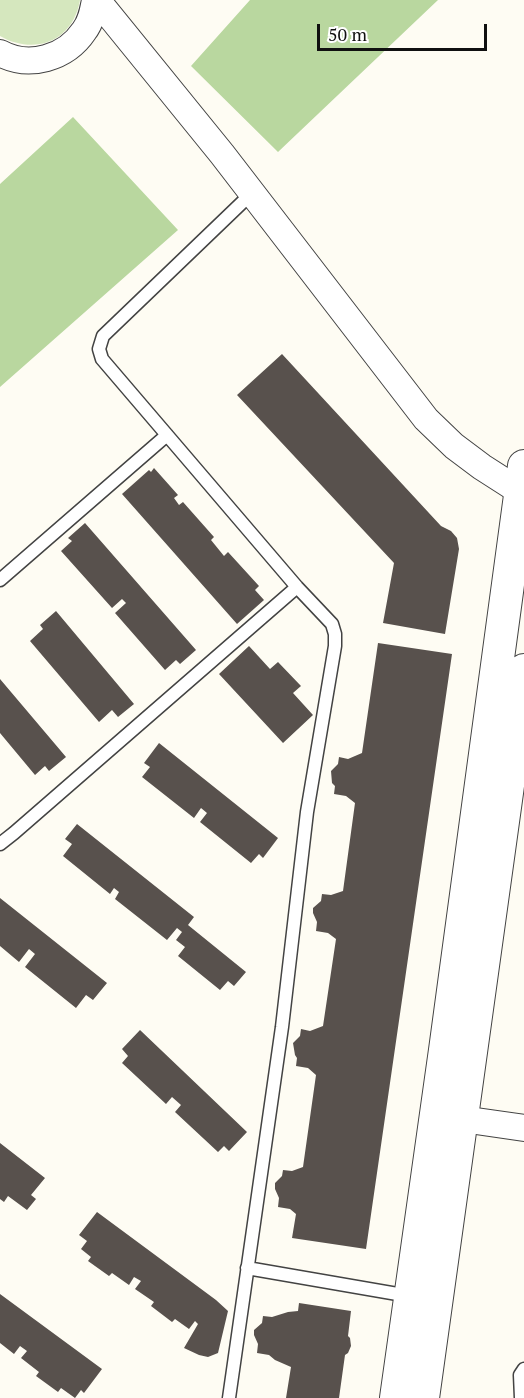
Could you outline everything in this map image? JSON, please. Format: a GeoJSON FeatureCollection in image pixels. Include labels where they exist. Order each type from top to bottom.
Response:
{"type":"FeatureCollection","features":[{"type":"Feature","properties":{"kind":"street"},"geometry":{"type":"LineString","coordinates":[[0,52],[19,60],[33,60],[48,58],[62,52],[75,43],[85,31],[96,0]]}},
{"type":"Feature","properties":{"kind":"street"},"geometry":{"type":"LineString","coordinates":[[96,0],[252,193],[426,419],[454,446],[482,467],[522,479],[396,1398]]}},
{"type":"Feature","properties":{"kind":"street"},"geometry":{"type":"LineString","coordinates":[[423,1398],[524,670]]}},
{"type":"Feature","properties":{"kind":"street"},"geometry":{"type":"LineString","coordinates":[[462,1119],[524,1128]]}},
{"type":"Feature","properties":{"kind":"lane"},"geometry":{"type":"LineString","coordinates":[[229,1398],[282,1027],[307,812],[335,646],[335,634],[332,624],[297,587],[102,359],[99,349],[103,336],[252,193]]}},
{"type":"Feature","properties":{"kind":"lane"},"geometry":{"type":"LineString","coordinates":[[0,580],[167,435]]}},
{"type":"Feature","properties":{"kind":"lane"},"geometry":{"type":"LineString","coordinates":[[0,844],[297,587]]}},
{"type":"Feature","properties":{"kind":"lane"},"geometry":{"type":"LineString","coordinates":[[247,1268],[410,1297]]}},
{"type":"Feature","properties":{"kind":"lane"},"geometry":{"type":"LineString","coordinates":[[521,1398],[520,1375],[524,1369]]}},
{"type":"Feature","properties":{"kind":"green space"},"geometry":{"type":"Polygon","coordinates":[[[0,0],[80,0],[76,14],[61,35],[51,41],[26,45],[0,36],[0,0]]]}},
{"type":"Feature","properties":{"kind":"green space"},"geometry":{"type":"Polygon","coordinates":[[[250,0],[438,0],[278,152],[191,66],[250,0]]]}},
{"type":"Feature","properties":{"kind":"green space"},"geometry":{"type":"Polygon","coordinates":[[[73,117],[178,230],[0,387],[0,184],[73,117]]]}},
{"type":"Feature","properties":{"kind":"building"},"geometry":{"type":"Polygon","coordinates":[[[282,354],[441,526],[451,531],[457,538],[459,549],[445,634],[383,623],[394,563],[237,395],[282,354]]]}},
{"type":"Feature","properties":{"kind":"building"},"geometry":{"type":"Polygon","coordinates":[[[154,468],[178,495],[174,498],[179,505],[183,502],[214,537],[211,540],[224,556],[228,552],[259,586],[255,590],[264,600],[237,624],[122,494],[154,468]]]}},
{"type":"Feature","properties":{"kind":"building"},"geometry":{"type":"Polygon","coordinates":[[[85,523],[196,650],[180,664],[176,660],[165,670],[115,613],[126,603],[122,599],[112,608],[61,551],[72,541],[68,538],[85,523]]]}},
{"type":"Feature","properties":{"kind":"building"},"geometry":{"type":"Polygon","coordinates":[[[56,611],[134,704],[118,717],[112,710],[99,722],[30,641],[43,629],[40,625],[56,611]]]}},
{"type":"Feature","properties":{"kind":"building"},"geometry":{"type":"Polygon","coordinates":[[[378,643],[452,654],[366,1249],[292,1238],[296,1214],[290,1209],[278,1207],[279,1198],[275,1183],[282,1176],[283,1170],[292,1171],[303,1167],[316,1075],[308,1068],[296,1066],[297,1058],[293,1043],[300,1036],[301,1029],[310,1031],[323,1026],[336,939],[328,933],[316,931],[317,922],[313,908],[321,901],[322,894],[331,895],[343,891],[355,803],[346,796],[334,794],[335,786],[332,783],[331,771],[338,764],[339,757],[348,759],[362,753],[378,643]]]}},
{"type":"Feature","properties":{"kind":"building"},"geometry":{"type":"Polygon","coordinates":[[[249,646],[270,669],[278,662],[301,686],[293,693],[313,715],[283,743],[219,674],[249,646]]]}},
{"type":"Feature","properties":{"kind":"building"},"geometry":{"type":"Polygon","coordinates":[[[0,679],[66,757],[49,771],[45,766],[35,775],[0,733],[0,679]]]}},
{"type":"Feature","properties":{"kind":"building"},"geometry":{"type":"Polygon","coordinates":[[[159,743],[278,838],[263,858],[259,854],[251,863],[200,822],[207,813],[201,808],[194,818],[142,777],[150,767],[144,763],[159,743]]]}},
{"type":"Feature","properties":{"kind":"building"},"geometry":{"type":"Polygon","coordinates":[[[77,824],[194,917],[188,925],[246,972],[234,986],[228,981],[220,990],[178,956],[185,947],[176,940],[182,932],[177,928],[167,940],[115,899],[119,892],[114,888],[110,894],[63,856],[72,844],[65,839],[77,824]]]}},
{"type":"Feature","properties":{"kind":"building"},"geometry":{"type":"Polygon","coordinates":[[[0,898],[107,983],[93,1000],[86,995],[76,1008],[25,967],[35,954],[29,949],[19,962],[0,946],[0,898]]]}},
{"type":"Feature","properties":{"kind":"building"},"geometry":{"type":"Polygon","coordinates":[[[140,1030],[247,1132],[229,1151],[224,1146],[218,1152],[175,1112],[181,1105],[172,1097],[166,1104],[122,1063],[128,1056],[122,1049],[140,1030]]]}},
{"type":"Feature","properties":{"kind":"building"},"geometry":{"type":"Polygon","coordinates":[[[0,1143],[45,1178],[31,1195],[36,1199],[27,1210],[8,1196],[4,1202],[0,1199],[0,1143]]]}},
{"type":"Feature","properties":{"kind":"building"},"geometry":{"type":"Polygon","coordinates":[[[97,1212],[228,1311],[218,1353],[208,1357],[184,1348],[198,1324],[195,1321],[189,1329],[175,1319],[172,1322],[151,1306],[154,1302],[135,1289],[141,1281],[134,1277],[129,1285],[112,1273],[109,1276],[88,1261],[91,1257],[81,1249],[87,1241],[79,1235],[97,1212]]]}},
{"type":"Feature","properties":{"kind":"building"},"geometry":{"type":"Polygon","coordinates":[[[0,1294],[102,1369],[84,1393],[81,1390],[75,1398],[61,1388],[58,1392],[36,1376],[39,1372],[21,1358],[27,1351],[20,1346],[14,1354],[0,1343],[0,1294]]]}},
{"type":"Feature","properties":{"kind":"building"},"geometry":{"type":"Polygon","coordinates":[[[299,1303],[351,1311],[348,1336],[351,1346],[345,1355],[339,1398],[286,1398],[291,1367],[269,1355],[257,1353],[258,1344],[254,1330],[262,1323],[263,1316],[272,1317],[298,1311],[299,1303]]]}}]}
